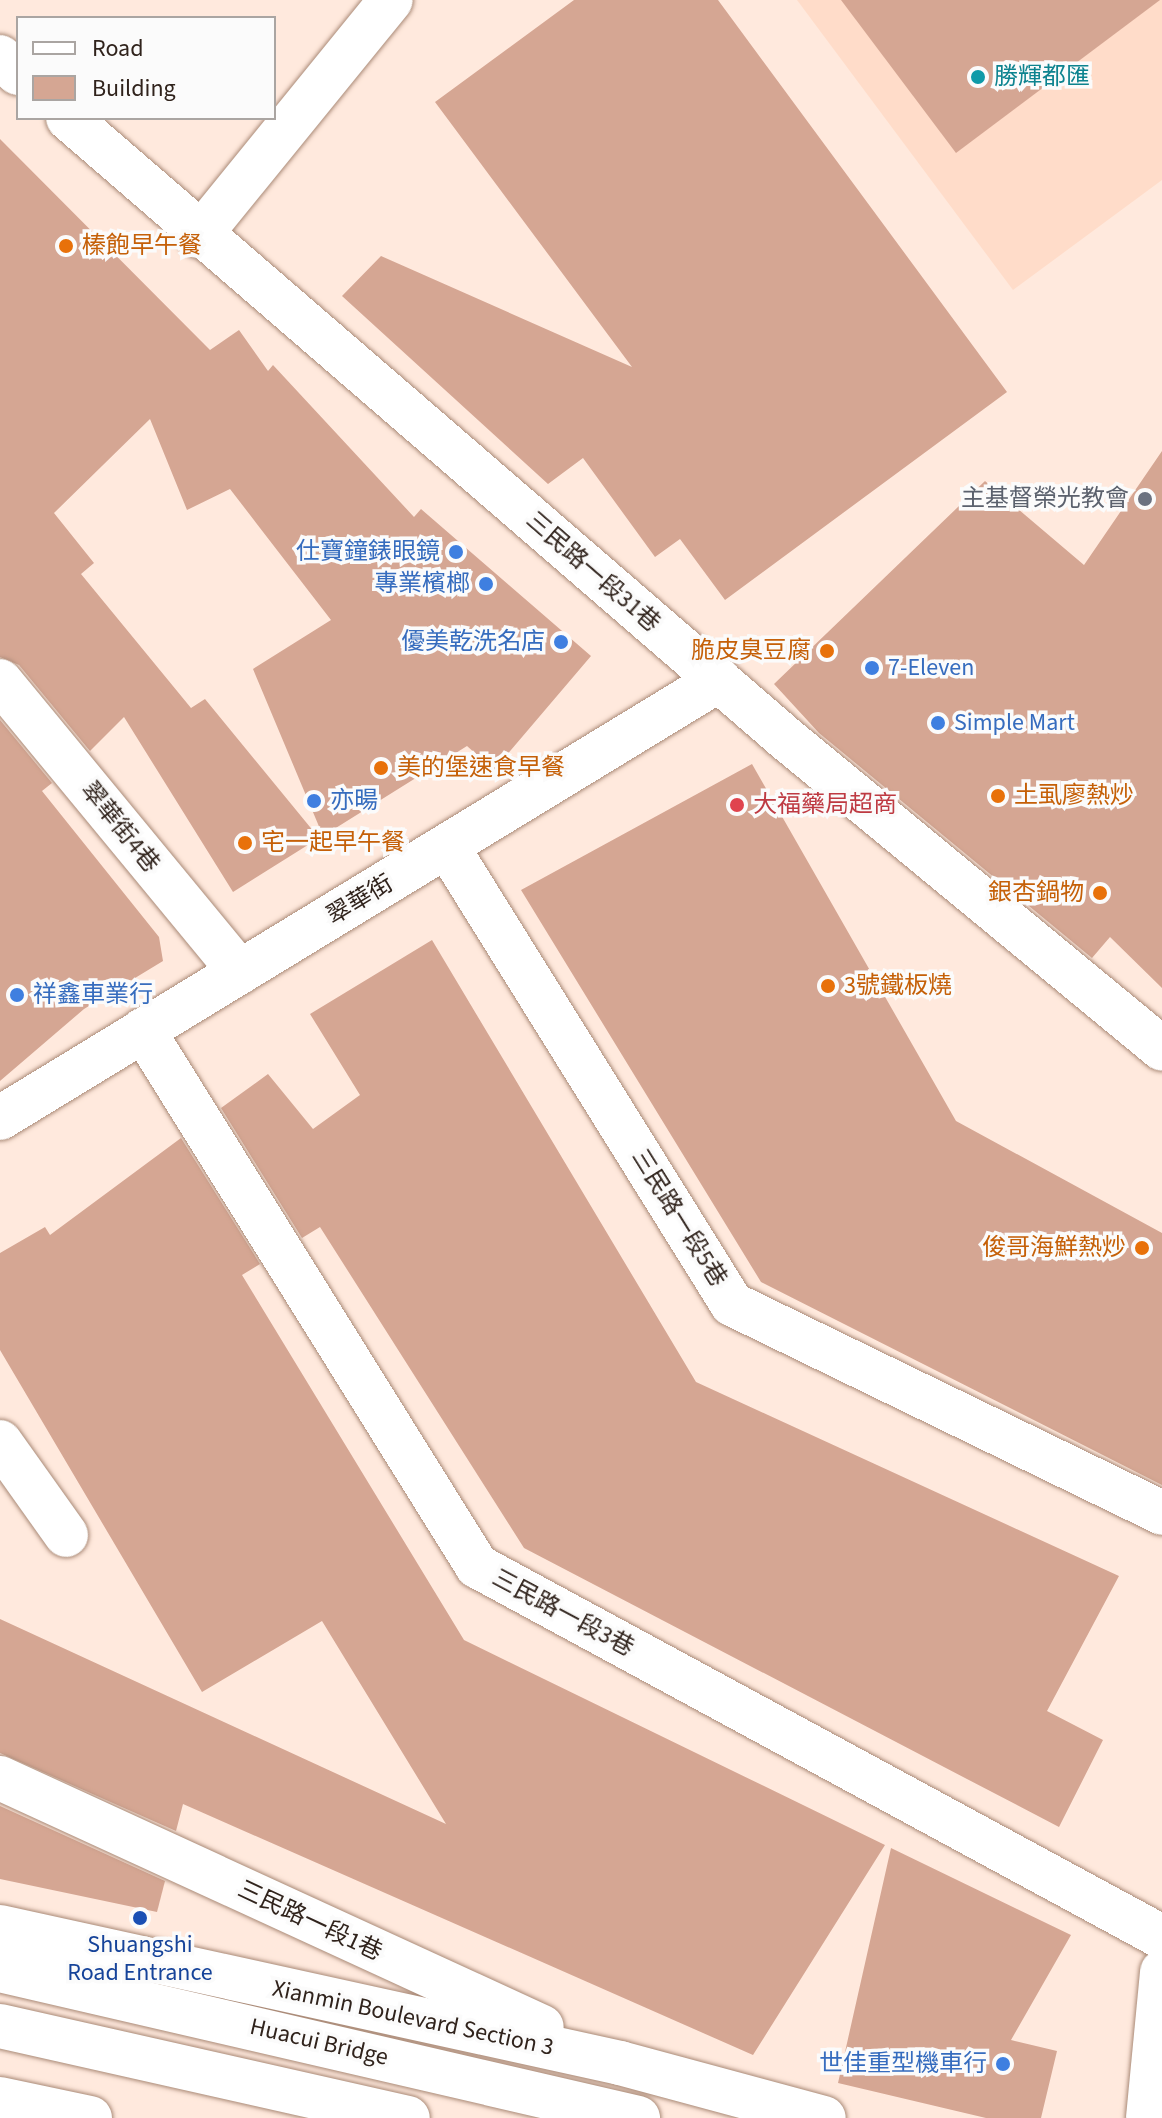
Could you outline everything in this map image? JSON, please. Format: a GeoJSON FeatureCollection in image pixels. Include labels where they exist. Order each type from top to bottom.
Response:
{"type":"FeatureCollection","features":[{"type":"Feature","properties":{"kind":"main road"},"geometry":{"type":"LineString","coordinates":[[199,236],[375,5]]}},
{"type":"Feature","properties":{"kind":"main road"},"geometry":{"type":"LineString","coordinates":[[0,57],[16,71]]}},
{"type":"Feature","properties":{"kind":"main road","name":"三民路一段31巷"},"geometry":{"type":"LineString","coordinates":[[70,120],[199,236],[719,680],[1162,1049]]}},
{"type":"Feature","properties":{"kind":"main road","name":"翠華街"},"geometry":{"type":"LineString","coordinates":[[0,1118],[448,848],[719,680]]}},
{"type":"Feature","properties":{"kind":"main road","name":"翠華街4巷"},"geometry":{"type":"LineString","coordinates":[[0,681],[240,972]]}},
{"type":"Feature","properties":{"kind":"main road","name":"三民路一段5巷"},"geometry":{"type":"LineString","coordinates":[[448,848],[732,1304],[1162,1513]]}},
{"type":"Feature","properties":{"kind":"main road","name":"三民路一段3巷"},"geometry":{"type":"LineString","coordinates":[[143,1030],[477,1566],[1162,1937]]}},
{"type":"Feature","properties":{"kind":"main road"},"geometry":{"type":"LineString","coordinates":[[0,1442],[66,1535]]}},
{"type":"Feature","properties":{"kind":"main road","name":"三民路一段1巷"},"geometry":{"type":"LineString","coordinates":[[0,1778],[620,2063]]}},
{"type":"Feature","properties":{"kind":"main road","name":"Xianmin Boulevard Section 3"},"geometry":{"type":"LineString","coordinates":[[0,1927],[620,2063],[824,2118]]}},
{"type":"Feature","properties":{"kind":"main road","name":"Huacui Bridge"},"geometry":{"type":"LineString","coordinates":[[0,1970],[638,2118]]}},
{"type":"Feature","properties":{"kind":"main road"},"geometry":{"type":"LineString","coordinates":[[1148,2118],[1162,1972]]}},
{"type":"Feature","properties":{"kind":"main road"},"geometry":{"type":"LineString","coordinates":[[0,2026],[408,2118]]}},
{"type":"Feature","properties":{"kind":"main road"},"geometry":{"type":"LineString","coordinates":[[0,2099],[90,2118]]}},
{"type":"Feature","properties":{"kind":"shaded area"},"geometry":{"type":"Polygon","coordinates":[[[797,0],[1162,0],[1162,180],[1013,290],[797,0]]]}},
{"type":"Feature","properties":{"kind":"building"},"geometry":{"type":"Polygon","coordinates":[[[574,0],[718,0],[1007,392],[725,600],[680,539],[655,557],[583,458],[548,484],[342,296],[381,256],[632,367],[435,102],[574,0]]]}},
{"type":"Feature","properties":{"kind":"building","name":"勝輝都匯"},"geometry":{"type":"Polygon","coordinates":[[[841,0],[1160,0],[956,153],[841,0]]]}},
{"type":"Feature","properties":{"kind":"building"},"geometry":{"type":"Polygon","coordinates":[[[0,139],[210,350],[239,330],[268,371],[273,365],[414,517],[421,509],[591,656],[494,770],[467,746],[323,836],[253,669],[331,620],[230,489],[187,510],[150,419],[54,513],[94,563],[81,574],[191,708],[205,699],[319,838],[233,892],[124,717],[90,751],[19,665],[0,657],[0,139]]]}},
{"type":"Feature","properties":{"kind":"building"},"geometry":{"type":"Polygon","coordinates":[[[1162,451],[1162,988],[1110,937],[1092,958],[819,733],[774,684],[985,481],[1084,565],[1162,451]]]}},
{"type":"Feature","properties":{"kind":"building"},"geometry":{"type":"Polygon","coordinates":[[[0,720],[52,783],[42,791],[159,937],[163,961],[84,1009],[0,1081],[0,720]]]}},
{"type":"Feature","properties":{"kind":"building"},"geometry":{"type":"Polygon","coordinates":[[[752,764],[956,1121],[1162,1233],[1162,1485],[761,1282],[521,890],[752,764]]]}},
{"type":"Feature","properties":{"kind":"building"},"geometry":{"type":"Polygon","coordinates":[[[432,940],[696,1382],[1119,1576],[1047,1711],[1103,1740],[1059,1827],[524,1548],[320,1227],[302,1238],[221,1108],[268,1074],[313,1129],[360,1095],[310,1014],[432,940]]]}},
{"type":"Feature","properties":{"kind":"building"},"geometry":{"type":"Polygon","coordinates":[[[181,1138],[260,1264],[242,1275],[464,1640],[885,1845],[753,2055],[183,1804],[176,1831],[0,1753],[0,1619],[446,1824],[322,1621],[202,1692],[0,1350],[0,1253],[45,1227],[50,1235],[181,1138]]]}},
{"type":"Feature","properties":{"kind":"building"},"geometry":{"type":"Polygon","coordinates":[[[0,1806],[165,1881],[157,1912],[0,1879],[0,1806]]]}},
{"type":"Feature","properties":{"kind":"building"},"geometry":{"type":"Polygon","coordinates":[[[891,1848],[1071,1935],[1011,2040],[1057,2051],[1041,2118],[986,2118],[838,2083],[891,1848]]]}},
{"type":"Feature","properties":{"kind":"place","name":"勝輝都匯"},"geometry":{"type":"Point","coordinates":[978,77]}},
{"type":"Feature","properties":{"kind":"place","name":"榛飽早午餐"},"geometry":{"type":"Point","coordinates":[66,246]}},
{"type":"Feature","properties":{"kind":"place","name":"主基督榮光教會"},"geometry":{"type":"Point","coordinates":[1145,499]}},
{"type":"Feature","properties":{"kind":"place","name":"仕寶鐘錶眼鏡"},"geometry":{"type":"Point","coordinates":[456,552]}},
{"type":"Feature","properties":{"kind":"place","name":"專業檳榔"},"geometry":{"type":"Point","coordinates":[486,584]}},
{"type":"Feature","properties":{"kind":"place","name":"優美乾洗名店"},"geometry":{"type":"Point","coordinates":[561,642]}},
{"type":"Feature","properties":{"kind":"place","name":"脆皮臭豆腐"},"geometry":{"type":"Point","coordinates":[827,651]}},
{"type":"Feature","properties":{"kind":"place","name":"7-Eleven"},"geometry":{"type":"Point","coordinates":[872,668]}},
{"type":"Feature","properties":{"kind":"place","name":"Simple Mart"},"geometry":{"type":"Point","coordinates":[938,723]}},
{"type":"Feature","properties":{"kind":"place","name":"美的堡速食早餐"},"geometry":{"type":"Point","coordinates":[381,768]}},
{"type":"Feature","properties":{"kind":"place","name":"土虱廖熱炒"},"geometry":{"type":"Point","coordinates":[998,796]}},
{"type":"Feature","properties":{"kind":"place","name":"亦暘"},"geometry":{"type":"Point","coordinates":[314,801]}},
{"type":"Feature","properties":{"kind":"place","name":"大福藥局超商"},"geometry":{"type":"Point","coordinates":[737,805]}},
{"type":"Feature","properties":{"kind":"place","name":"宅一起早午餐"},"geometry":{"type":"Point","coordinates":[245,843]}},
{"type":"Feature","properties":{"kind":"place","name":"銀杏鍋物"},"geometry":{"type":"Point","coordinates":[1100,893]}},
{"type":"Feature","properties":{"kind":"place","name":"3號鐵板燒"},"geometry":{"type":"Point","coordinates":[828,986]}},
{"type":"Feature","properties":{"kind":"place","name":"祥鑫車業行"},"geometry":{"type":"Point","coordinates":[17,995]}},
{"type":"Feature","properties":{"kind":"place","name":"俊哥海鮮熱炒"},"geometry":{"type":"Point","coordinates":[1142,1248]}},
{"type":"Feature","properties":{"kind":"place","name":"Shuangshi Road Entrance"},"geometry":{"type":"Point","coordinates":[140,1918]}},
{"type":"Feature","properties":{"kind":"place","name":"世佳重型機車行"},"geometry":{"type":"Point","coordinates":[1003,2064]}}]}
